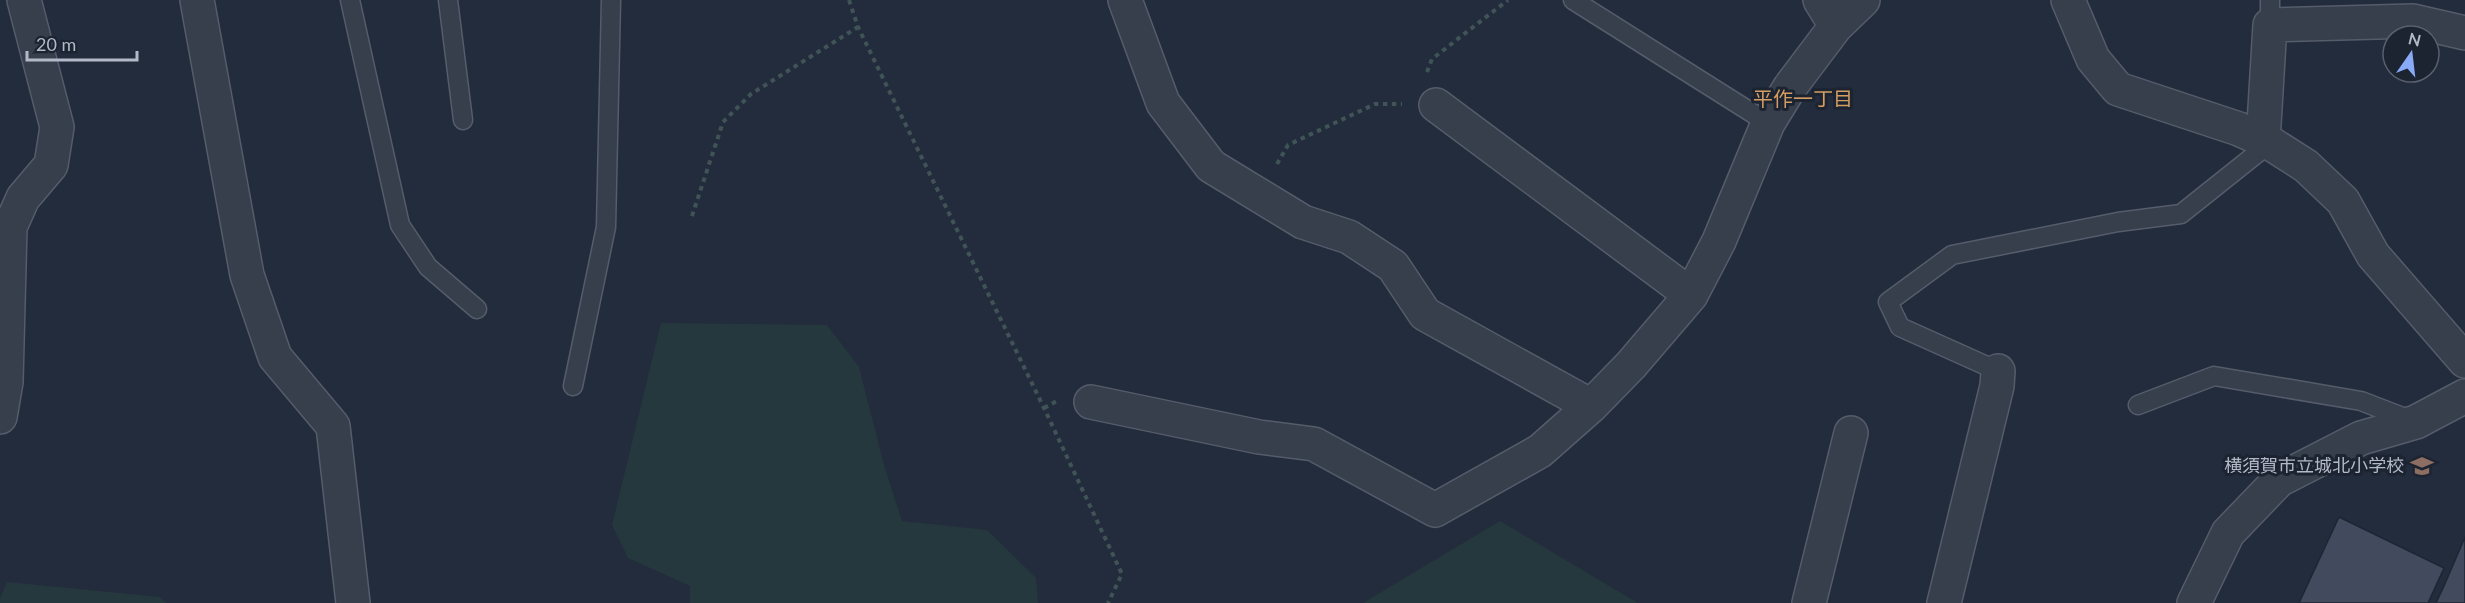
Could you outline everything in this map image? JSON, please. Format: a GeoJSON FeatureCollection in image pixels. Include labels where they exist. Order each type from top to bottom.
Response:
{"type":"FeatureCollection","features":[{"type":"Feature","properties":{"kind":"street"},"geometry":{"type":"LineString","coordinates":[[0,417],[6,382],[10,227],[23,198],[51,165],[57,127],[24,0]]}},
{"type":"Feature","properties":{"kind":"street"},"geometry":{"type":"LineString","coordinates":[[197,0],[247,275],[275,357],[333,426],[353,603]]}},
{"type":"Feature","properties":{"kind":"street"},"geometry":{"type":"LineString","coordinates":[[1125,0],[1162,103],[1211,166],[1303,222],[1349,237],[1393,266],[1425,314],[1591,406]]}},
{"type":"Feature","properties":{"kind":"street"},"geometry":{"type":"LineString","coordinates":[[1091,402],[1259,437],[1314,444],[1435,510],[1540,451],[1591,406],[1631,365],[1691,295],[1719,241],[1768,123],[1791,87],[1828,13],[1863,0]]}},
{"type":"Feature","properties":{"kind":"street"},"geometry":{"type":"LineString","coordinates":[[2068,0],[2093,59],[2118,89],[2239,129],[2306,166],[2343,201],[2373,255],[2465,361]]}},
{"type":"Feature","properties":{"kind":"street"},"geometry":{"type":"LineString","coordinates":[[2266,142],[2270,13],[2413,21],[2465,33]]}},
{"type":"Feature","properties":{"kind":"street"},"geometry":{"type":"LineString","coordinates":[[1436,105],[1691,295]]}},
{"type":"Feature","properties":{"kind":"street"},"geometry":{"type":"LineString","coordinates":[[1944,603],[1997,386],[1998,370]]}},
{"type":"Feature","properties":{"kind":"street"},"geometry":{"type":"LineString","coordinates":[[2194,603],[2228,533],[2279,480],[2361,438],[2416,422],[2465,396]]}},
{"type":"Feature","properties":{"kind":"street"},"geometry":{"type":"LineString","coordinates":[[1809,603],[1851,433]]}},
{"type":"Feature","properties":{"kind":"lane"},"geometry":{"type":"LineString","coordinates":[[350,0],[400,225],[428,267],[477,309]]}},
{"type":"Feature","properties":{"kind":"lane"},"geometry":{"type":"LineString","coordinates":[[448,0],[463,120]]}},
{"type":"Feature","properties":{"kind":"lane"},"geometry":{"type":"LineString","coordinates":[[573,386],[606,227],[611,0]]}},
{"type":"Feature","properties":{"kind":"lane"},"geometry":{"type":"LineString","coordinates":[[1573,0],[1768,123]]}},
{"type":"Feature","properties":{"kind":"lane"},"geometry":{"type":"LineString","coordinates":[[1998,370],[1900,327],[1888,302],[1952,255],[2118,222],[2181,214],[2266,142]]}},
{"type":"Feature","properties":{"kind":"lane"},"geometry":{"type":"LineString","coordinates":[[2138,405],[2214,376],[2361,402],[2416,422]]}},
{"type":"Feature","properties":{"kind":"path"},"geometry":{"type":"LineString","coordinates":[[849,0],[858,27],[1039,397],[1122,574],[1108,603]]}},
{"type":"Feature","properties":{"kind":"path"},"geometry":{"type":"LineString","coordinates":[[1436,105],[1423,82],[1432,59],[1508,0]]}},
{"type":"Feature","properties":{"kind":"path"},"geometry":{"type":"LineString","coordinates":[[692,216],[723,122],[751,94],[858,27]]}},
{"type":"Feature","properties":{"kind":"path"},"geometry":{"type":"LineString","coordinates":[[1259,196],[1288,145],[1376,104],[1436,105]]}},
{"type":"Feature","properties":{"kind":"green space"},"geometry":{"type":"Polygon","coordinates":[[[661,323],[827,325],[859,367],[884,465],[902,521],[987,530],[1036,578],[1038,603],[690,603],[690,586],[628,558],[612,525],[661,323]]]}},
{"type":"Feature","properties":{"kind":"green space"},"geometry":{"type":"Polygon","coordinates":[[[1500,521],[1638,603],[1363,603],[1500,521]]]}},
{"type":"Feature","properties":{"kind":"green space"},"geometry":{"type":"Polygon","coordinates":[[[7,582],[160,597],[166,603],[0,603],[7,582]]]}},
{"type":"Feature","properties":{"kind":"building"},"geometry":{"type":"Polygon","coordinates":[[[2339,517],[2444,568],[2428,603],[2299,603],[2339,517]]]}},
{"type":"Feature","properties":{"kind":"building"},"geometry":{"type":"Polygon","coordinates":[[[2465,537],[2465,603],[2436,603],[2444,586],[2465,537]]]}},
{"type":"Feature","properties":{"kind":"place","name":"横須賀市立城北小学校"},"geometry":{"type":"Point","coordinates":[2422,466]}},
{"type":"Feature","properties":{"kind":"district","name":"平作一丁目"},"geometry":{"type":"Point","coordinates":[1803,99]}}]}
